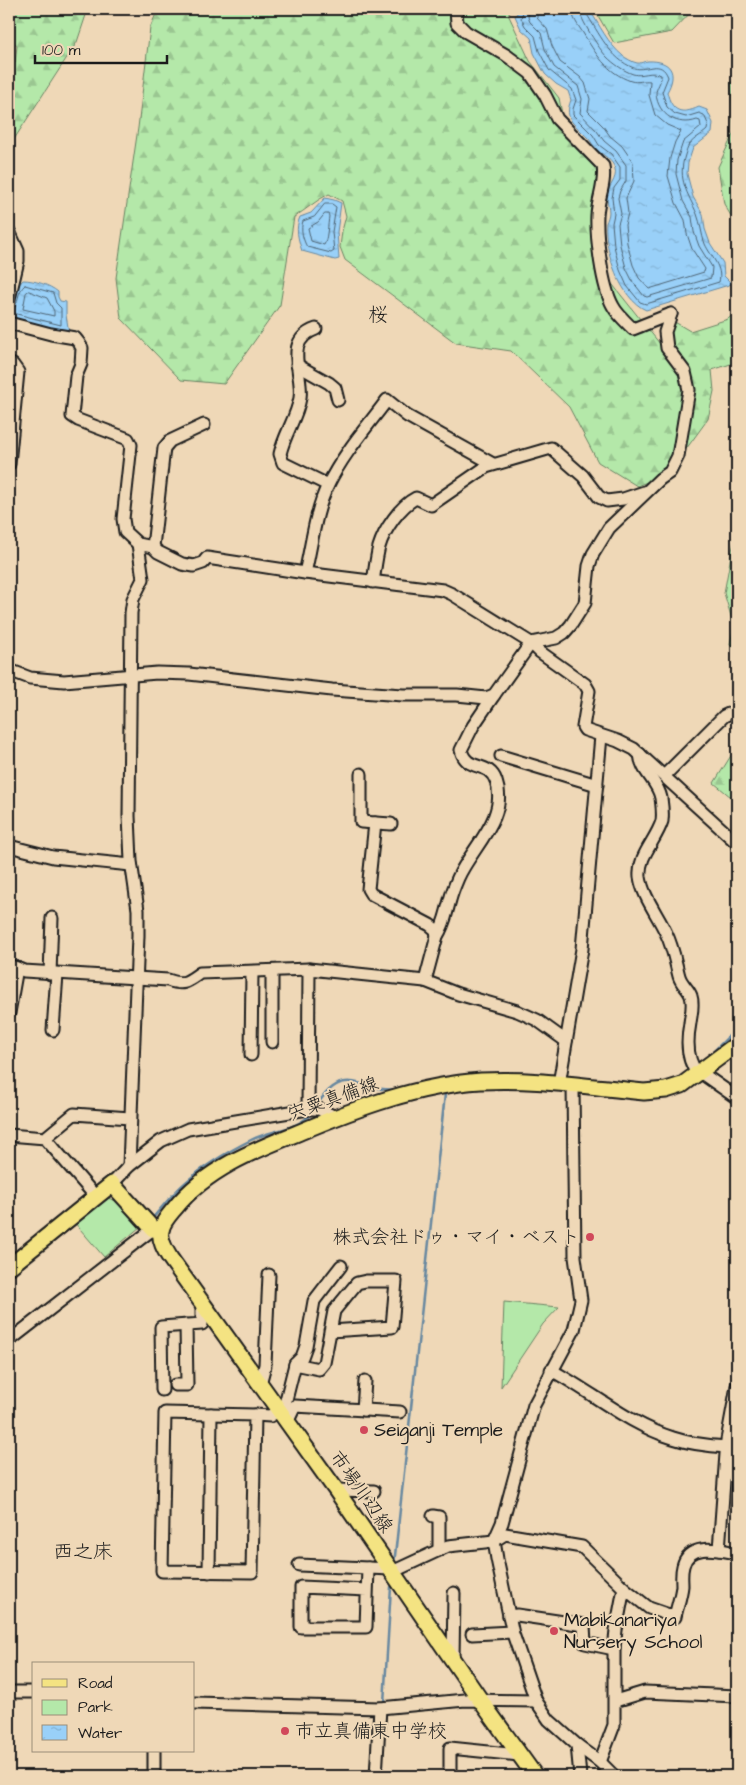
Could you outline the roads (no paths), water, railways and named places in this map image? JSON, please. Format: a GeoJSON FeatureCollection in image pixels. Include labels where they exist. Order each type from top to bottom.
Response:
{"type":"FeatureCollection","features":[{"type":"Feature","properties":{"kind":"main road","name":"宍粟真備線"},"geometry":{"type":"LineString","coordinates":[[157,1229],[178,1205],[218,1170],[252,1152],[335,1117],[412,1093],[449,1085],[481,1082],[563,1082],[656,1092],[682,1085],[696,1071],[737,1044]]}},
{"type":"Feature","properties":{"kind":"main road"},"geometry":{"type":"LineString","coordinates":[[9,1266],[112,1184],[157,1229]]}},
{"type":"Feature","properties":{"kind":"main road","name":"市場川辺線"},"geometry":{"type":"LineString","coordinates":[[157,1229],[164,1248],[336,1490],[535,1776]]}},
{"type":"Feature","properties":{"kind":"street"},"geometry":{"type":"LineString","coordinates":[[425,981],[437,936],[444,926],[450,899],[459,876],[469,857],[482,840],[498,804],[499,791],[495,778],[487,769],[469,763],[463,757],[461,750],[473,726],[531,643],[556,638],[571,625],[585,603],[589,566],[593,554],[608,528],[660,478],[670,472],[678,456],[689,390],[685,372],[667,348],[665,332],[671,314],[633,329],[614,308],[607,295],[602,272],[597,216],[604,174],[603,166],[557,119],[545,94],[530,73],[466,32],[457,23],[456,9]]}},
{"type":"Feature","properties":{"kind":"street"},"geometry":{"type":"LineString","coordinates":[[9,231],[18,252],[18,261],[9,300]]}},
{"type":"Feature","properties":{"kind":"street"},"geometry":{"type":"LineString","coordinates":[[9,322],[51,334],[74,338],[82,348],[81,364],[76,376],[72,416],[128,439],[131,445],[123,519],[125,532],[138,544],[152,547],[182,564],[194,566],[203,563],[207,558],[305,573],[443,590],[531,643],[540,652],[585,684],[589,691],[584,730],[618,740],[634,749],[737,843]]}},
{"type":"Feature","properties":{"kind":"street"},"geometry":{"type":"LineString","coordinates":[[316,329],[308,332],[296,350],[301,387],[300,400],[280,454],[283,463],[328,485]]}},
{"type":"Feature","properties":{"kind":"street"},"geometry":{"type":"LineString","coordinates":[[9,363],[18,372],[9,464]]}},
{"type":"Feature","properties":{"kind":"street"},"geometry":{"type":"LineString","coordinates":[[297,365],[335,388],[338,400]]}},
{"type":"Feature","properties":{"kind":"street"},"geometry":{"type":"LineString","coordinates":[[305,573],[319,509],[328,485],[351,448],[387,400],[407,416],[493,464]]}},
{"type":"Feature","properties":{"kind":"street"},"geometry":{"type":"LineString","coordinates":[[152,547],[164,448],[170,441],[204,424]]}},
{"type":"Feature","properties":{"kind":"street"},"geometry":{"type":"LineString","coordinates":[[373,582],[379,546],[390,525],[402,509],[416,498],[431,505],[493,464],[551,448],[583,476],[599,497],[607,501],[623,499],[647,491]]}},
{"type":"Feature","properties":{"kind":"street"},"geometry":{"type":"LineString","coordinates":[[129,1166],[138,978],[138,910],[131,865],[129,816],[131,613],[133,599],[143,579],[138,544]]}},
{"type":"Feature","properties":{"kind":"street"},"geometry":{"type":"LineString","coordinates":[[9,670],[30,678],[64,681],[158,673],[189,674],[332,690],[403,695],[456,695],[486,698],[494,695]]}},
{"type":"Feature","properties":{"kind":"street"},"geometry":{"type":"LineString","coordinates":[[664,776],[724,716],[737,710]]}},
{"type":"Feature","properties":{"kind":"street"},"geometry":{"type":"LineString","coordinates":[[601,736],[582,949],[566,1042],[563,1082],[575,1258],[580,1300],[574,1330],[534,1405],[502,1523],[494,1541],[512,1632],[536,1701],[549,1720],[614,1776]]}},
{"type":"Feature","properties":{"kind":"street"},"geometry":{"type":"LineString","coordinates":[[640,754],[644,770],[655,783],[661,795],[662,809],[662,820],[645,853],[640,876],[643,888],[672,946],[680,978],[691,996],[692,1004],[688,1033],[690,1061],[696,1071],[737,1098]]}},
{"type":"Feature","properties":{"kind":"street"},"geometry":{"type":"LineString","coordinates":[[502,756],[597,785]]}},
{"type":"Feature","properties":{"kind":"street"},"geometry":{"type":"LineString","coordinates":[[361,774],[360,822],[391,824]]}},
{"type":"Feature","properties":{"kind":"street"},"geometry":{"type":"LineString","coordinates":[[375,823],[368,889],[371,894],[430,925],[436,930],[437,936]]}},
{"type":"Feature","properties":{"kind":"street"},"geometry":{"type":"LineString","coordinates":[[9,846],[53,857],[131,865]]}},
{"type":"Feature","properties":{"kind":"street"},"geometry":{"type":"LineString","coordinates":[[52,918],[53,1030]]}},
{"type":"Feature","properties":{"kind":"street"},"geometry":{"type":"LineString","coordinates":[[9,1013],[13,966],[24,971],[54,974],[168,980],[185,983],[200,973],[309,969],[425,981],[458,994],[517,1011],[537,1020],[566,1042]]}},
{"type":"Feature","properties":{"kind":"street"},"geometry":{"type":"LineString","coordinates":[[309,969],[312,1109]]}},
{"type":"Feature","properties":{"kind":"street"},"geometry":{"type":"LineString","coordinates":[[272,971],[272,1042]]}},
{"type":"Feature","properties":{"kind":"street"},"geometry":{"type":"LineString","coordinates":[[250,1055],[252,972]]}},
{"type":"Feature","properties":{"kind":"street"},"geometry":{"type":"LineString","coordinates":[[112,1184],[129,1166],[161,1141],[188,1129],[312,1109],[324,1110],[335,1117]]}},
{"type":"Feature","properties":{"kind":"street"},"geometry":{"type":"LineString","coordinates":[[9,1135],[45,1138],[74,1114],[130,1118]]}},
{"type":"Feature","properties":{"kind":"street"},"geometry":{"type":"LineString","coordinates":[[45,1138],[96,1197]]}},
{"type":"Feature","properties":{"kind":"street"},"geometry":{"type":"LineString","coordinates":[[9,1341],[157,1229]]}},
{"type":"Feature","properties":{"kind":"street"},"geometry":{"type":"LineString","coordinates":[[283,1416],[296,1364],[302,1357],[306,1346],[314,1301],[341,1266]]}},
{"type":"Feature","properties":{"kind":"street"},"geometry":{"type":"LineString","coordinates":[[260,1384],[265,1365],[268,1275]]}},
{"type":"Feature","properties":{"kind":"street"},"geometry":{"type":"LineString","coordinates":[[296,1364],[319,1369],[324,1363],[330,1331],[334,1311],[357,1283],[366,1281],[396,1281],[392,1327],[330,1331]]}},
{"type":"Feature","properties":{"kind":"street"},"geometry":{"type":"LineString","coordinates":[[162,1390],[162,1327],[202,1324],[202,1302]]}},
{"type":"Feature","properties":{"kind":"street"},"geometry":{"type":"LineString","coordinates":[[174,1385],[187,1385],[186,1325]]}},
{"type":"Feature","properties":{"kind":"street"},"geometry":{"type":"LineString","coordinates":[[551,1370],[647,1428],[672,1438],[698,1445],[727,1447]]}},
{"type":"Feature","properties":{"kind":"street"},"geometry":{"type":"LineString","coordinates":[[363,1410],[365,1381]]}},
{"type":"Feature","properties":{"kind":"street"},"geometry":{"type":"LineString","coordinates":[[719,1550],[727,1447],[735,1408],[737,1386]]}},
{"type":"Feature","properties":{"kind":"street"},"geometry":{"type":"LineString","coordinates":[[256,1415],[252,1572],[162,1572],[165,1413],[256,1415],[270,1416],[283,1416],[294,1406],[400,1412]]}},
{"type":"Feature","properties":{"kind":"street"},"geometry":{"type":"LineString","coordinates":[[209,1572],[211,1414]]}},
{"type":"Feature","properties":{"kind":"street"},"geometry":{"type":"LineString","coordinates":[[336,1490],[374,1491]]}},
{"type":"Feature","properties":{"kind":"street"},"geometry":{"type":"LineString","coordinates":[[432,1516],[439,1517],[438,1550]]}},
{"type":"Feature","properties":{"kind":"street"},"geometry":{"type":"LineString","coordinates":[[299,1565],[392,1571],[448,1546],[494,1541],[505,1534],[582,1547],[624,1588],[649,1608],[676,1617],[682,1586],[683,1565],[687,1556],[696,1550],[719,1550],[737,1553]]}},
{"type":"Feature","properties":{"kind":"street"},"geometry":{"type":"LineString","coordinates":[[367,1590],[300,1588],[301,1627],[366,1627],[368,1568]]}},
{"type":"Feature","properties":{"kind":"street"},"geometry":{"type":"LineString","coordinates":[[600,1762],[614,1725],[614,1649],[624,1588]]}},
{"type":"Feature","properties":{"kind":"street"},"geometry":{"type":"LineString","coordinates":[[453,1659],[454,1593]]}},
{"type":"Feature","properties":{"kind":"street"},"geometry":{"type":"LineString","coordinates":[[509,1616],[517,1615],[584,1625],[585,1644],[614,1649]]}},
{"type":"Feature","properties":{"kind":"street"},"geometry":{"type":"LineString","coordinates":[[472,1634],[512,1632]]}},
{"type":"Feature","properties":{"kind":"street"},"geometry":{"type":"LineString","coordinates":[[9,1692],[32,1692]]}},
{"type":"Feature","properties":{"kind":"street"},"geometry":{"type":"LineString","coordinates":[[615,1701],[644,1692],[737,1696]]}},
{"type":"Feature","properties":{"kind":"street"},"geometry":{"type":"LineString","coordinates":[[195,1703],[380,1708],[465,1700],[536,1701]]}},
{"type":"Feature","properties":{"kind":"street"},"geometry":{"type":"LineString","coordinates":[[376,1776],[380,1708]]}},
{"type":"Feature","properties":{"kind":"street"},"geometry":{"type":"LineString","coordinates":[[577,1745],[580,1776]]}},
{"type":"Feature","properties":{"kind":"street"},"geometry":{"type":"LineString","coordinates":[[450,1776],[450,1748],[519,1755]]}},
{"type":"Feature","properties":{"kind":"street"},"geometry":{"type":"LineString","coordinates":[[154,1752],[154,1776]]}},
{"type":"Feature","properties":{"kind":"water"},"geometry":{"type":"Polygon","coordinates":[[[520,9],[589,9],[608,40],[623,56],[637,63],[656,61],[667,65],[672,74],[672,79],[667,92],[675,108],[682,111],[699,107],[707,110],[713,123],[712,133],[693,148],[687,174],[693,197],[703,214],[705,229],[710,243],[723,263],[724,276],[732,284],[646,310],[628,296],[621,285],[611,259],[606,234],[609,212],[607,193],[616,173],[614,166],[597,150],[569,117],[568,112],[571,100],[568,91],[556,84],[545,74],[534,53],[531,38],[521,29],[515,16],[520,9]]]}},
{"type":"Feature","properties":{"kind":"water"},"geometry":{"type":"Polygon","coordinates":[[[325,198],[341,203],[337,232],[339,259],[335,260],[302,251],[298,238],[297,229],[300,217],[311,213],[325,198]]]}},
{"type":"Feature","properties":{"kind":"water"},"geometry":{"type":"Polygon","coordinates":[[[23,280],[42,283],[58,292],[60,301],[66,302],[69,333],[12,318],[9,315],[16,288],[23,280]]]}},
{"type":"Feature","properties":{"kind":"waterway"},"geometry":{"type":"LineString","coordinates":[[710,1055],[737,1028]]}},
{"type":"Feature","properties":{"kind":"waterway"},"geometry":{"type":"LineString","coordinates":[[442,1078],[454,1077]]}},
{"type":"Feature","properties":{"kind":"waterway"},"geometry":{"type":"LineString","coordinates":[[317,1105],[327,1092],[337,1085],[346,1082],[355,1082],[385,1089],[398,1089]]}},
{"type":"Feature","properties":{"kind":"waterway"},"geometry":{"type":"LineString","coordinates":[[394,1565],[445,1094]]}},
{"type":"Feature","properties":{"kind":"waterway"},"geometry":{"type":"LineString","coordinates":[[152,1219],[181,1186],[209,1164],[251,1140],[291,1127],[311,1114]]}},
{"type":"Feature","properties":{"kind":"waterway"},"geometry":{"type":"LineString","coordinates":[[128,1241],[144,1228]]}},
{"type":"Feature","properties":{"kind":"waterway"},"geometry":{"type":"LineString","coordinates":[[384,1703],[391,1587]]}},
{"type":"Feature","properties":{"kind":"place","name":"株式会社ドゥ・マイ・ベスト"},"geometry":{"type":"Point","coordinates":[590,1237]}},
{"type":"Feature","properties":{"kind":"place","name":"Seiganji Temple"},"geometry":{"type":"Point","coordinates":[364,1430]}},
{"type":"Feature","properties":{"kind":"place","name":"Mabikanariya Nursery School"},"geometry":{"type":"Point","coordinates":[554,1631]}},
{"type":"Feature","properties":{"kind":"place","name":"市立真備東中学校"},"geometry":{"type":"Point","coordinates":[285,1731]}},
{"type":"Feature","properties":{"kind":"district","name":"桜"},"geometry":{"type":"Point","coordinates":[378,315]}},
{"type":"Feature","properties":{"kind":"district","name":"西之床"},"geometry":{"type":"Point","coordinates":[83,1552]}}]}
